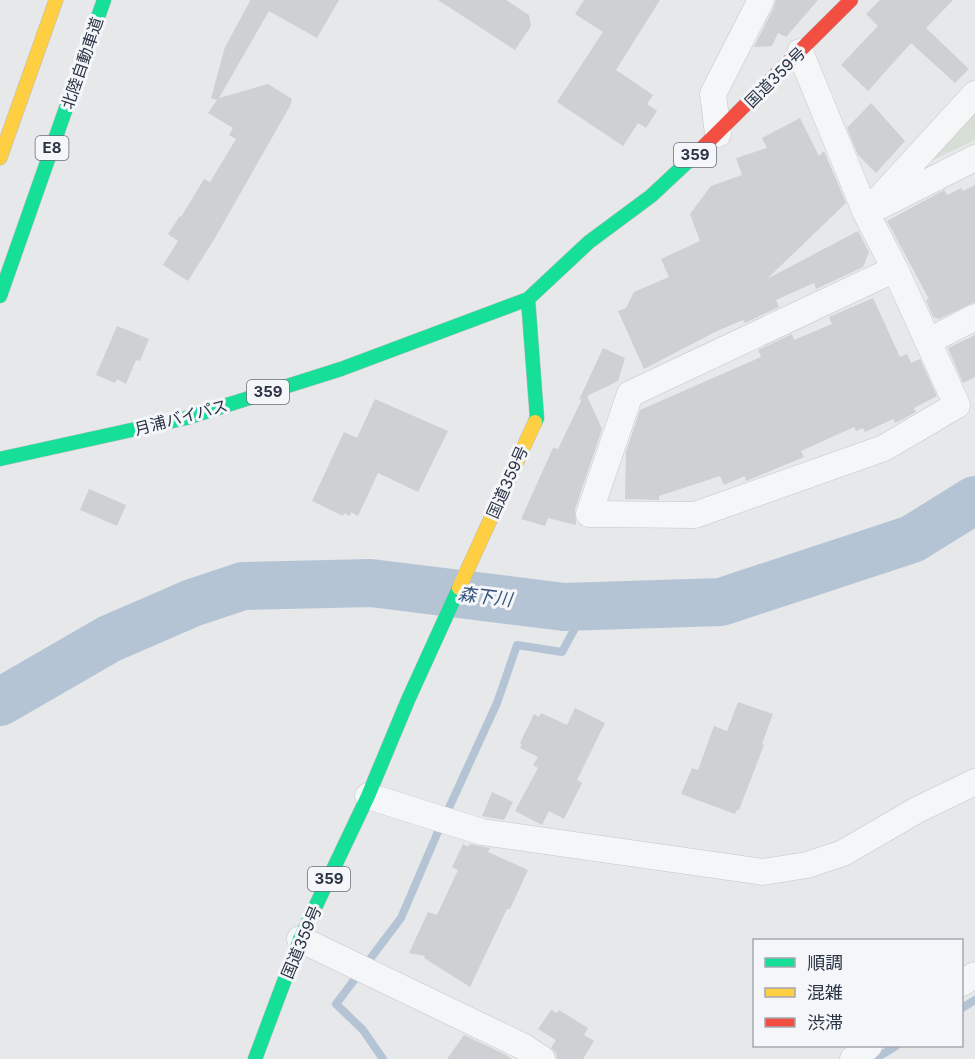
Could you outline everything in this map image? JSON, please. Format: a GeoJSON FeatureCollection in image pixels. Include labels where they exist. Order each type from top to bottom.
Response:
{"type":"FeatureCollection","features":[{"type":"Feature","properties":{"kind":"highway"},"geometry":{"type":"LineString","coordinates":[[0,158],[56,0]]}},
{"type":"Feature","properties":{"kind":"highway","name":"北陸自動車道"},"geometry":{"type":"LineString","coordinates":[[0,296],[104,0]]}},
{"type":"Feature","properties":{"kind":"highway","name":"国道359号"},"geometry":{"type":"LineString","coordinates":[[255,1059],[300,939],[368,796],[408,700],[537,418],[528,299],[589,242],[651,196],[718,134],[851,0]]}},
{"type":"Feature","properties":{"kind":"highway","name":"月浦バイパス"},"geometry":{"type":"LineString","coordinates":[[0,459],[186,418],[341,369],[528,299]]}},
{"type":"Feature","properties":{"kind":"street"},"geometry":{"type":"LineString","coordinates":[[718,134],[713,94],[761,0]]}},
{"type":"Feature","properties":{"kind":"street"},"geometry":{"type":"LineString","coordinates":[[800,52],[866,213],[895,269],[957,405],[884,448],[695,515],[589,514],[630,394],[895,269]]}},
{"type":"Feature","properties":{"kind":"street"},"geometry":{"type":"LineString","coordinates":[[866,213],[975,94]]}},
{"type":"Feature","properties":{"kind":"street"},"geometry":{"type":"LineString","coordinates":[[866,213],[975,158]]}},
{"type":"Feature","properties":{"kind":"street"},"geometry":{"type":"LineString","coordinates":[[929,341],[975,317]]}},
{"type":"Feature","properties":{"kind":"street"},"geometry":{"type":"LineString","coordinates":[[368,796],[482,832],[763,872],[807,865],[843,853],[917,810],[975,782]]}},
{"type":"Feature","properties":{"kind":"street"},"geometry":{"type":"LineString","coordinates":[[300,939],[524,1047],[542,1059]]}},
{"type":"Feature","properties":{"kind":"street"},"geometry":{"type":"LineString","coordinates":[[853,1059],[868,1047]]}},
{"type":"Feature","properties":{"kind":"shaded area"},"geometry":{"type":"Polygon","coordinates":[[[975,107],[975,140],[918,167],[975,107]]]}},
{"type":"Feature","properties":{"kind":"building"},"geometry":{"type":"Polygon","coordinates":[[[249,0],[339,0],[317,38],[269,11],[219,98],[268,84],[292,99],[215,238],[188,281],[163,265],[178,241],[168,234],[204,179],[210,182],[236,139],[229,135],[233,128],[208,113],[217,100],[211,98],[225,47],[249,0]]]}},
{"type":"Feature","properties":{"kind":"building"},"geometry":{"type":"Polygon","coordinates":[[[438,0],[506,0],[529,15],[531,26],[515,50],[438,0]]]}},
{"type":"Feature","properties":{"kind":"building"},"geometry":{"type":"Polygon","coordinates":[[[584,0],[660,0],[616,70],[653,95],[647,104],[657,111],[646,128],[638,123],[623,146],[557,102],[603,32],[575,14],[584,0]]]}},
{"type":"Feature","properties":{"kind":"building"},"geometry":{"type":"Polygon","coordinates":[[[776,0],[818,0],[786,37],[778,33],[772,46],[754,47],[774,7],[776,0]]]}},
{"type":"Feature","properties":{"kind":"building"},"geometry":{"type":"Polygon","coordinates":[[[880,0],[953,0],[926,28],[969,69],[955,83],[911,43],[868,91],[841,65],[878,26],[866,14],[880,0]]]}},
{"type":"Feature","properties":{"kind":"building"},"geometry":{"type":"Polygon","coordinates":[[[871,103],[905,141],[876,173],[858,155],[847,128],[871,103]]]}},
{"type":"Feature","properties":{"kind":"building"},"geometry":{"type":"Polygon","coordinates":[[[800,118],[819,156],[824,151],[846,203],[767,279],[858,231],[869,252],[863,267],[816,289],[814,283],[776,300],[779,307],[745,323],[743,320],[717,331],[644,369],[618,311],[626,308],[634,292],[669,277],[661,259],[700,241],[690,214],[711,186],[742,175],[736,158],[767,148],[762,138],[800,118]]]}},
{"type":"Feature","properties":{"kind":"building"},"geometry":{"type":"Polygon","coordinates":[[[975,185],[975,302],[939,319],[933,317],[926,300],[929,299],[887,221],[944,190],[947,195],[961,188],[963,191],[975,185]]]}},
{"type":"Feature","properties":{"kind":"building"},"geometry":{"type":"Polygon","coordinates":[[[873,298],[900,357],[907,354],[911,363],[920,359],[937,396],[914,408],[916,412],[895,423],[893,419],[865,432],[863,428],[856,431],[854,427],[801,451],[804,457],[746,481],[745,476],[724,485],[720,476],[659,496],[659,500],[625,499],[626,452],[640,410],[761,357],[758,350],[792,334],[794,340],[832,324],[829,317],[873,298]]]}},
{"type":"Feature","properties":{"kind":"building"},"geometry":{"type":"Polygon","coordinates":[[[117,326],[149,339],[140,361],[136,360],[126,384],[117,379],[115,383],[96,375],[117,326]]]}},
{"type":"Feature","properties":{"kind":"building"},"geometry":{"type":"Polygon","coordinates":[[[975,335],[975,377],[963,383],[948,348],[975,335]]]}},
{"type":"Feature","properties":{"kind":"building"},"geometry":{"type":"Polygon","coordinates":[[[603,348],[625,358],[618,381],[587,396],[602,429],[575,509],[576,525],[548,518],[545,526],[521,519],[553,448],[558,449],[582,399],[579,400],[603,348]]]}},
{"type":"Feature","properties":{"kind":"building"},"geometry":{"type":"Polygon","coordinates":[[[375,399],[448,431],[418,492],[378,473],[358,516],[351,512],[350,516],[344,513],[343,516],[312,501],[344,432],[357,438],[375,399]]]}},
{"type":"Feature","properties":{"kind":"building"},"geometry":{"type":"Polygon","coordinates":[[[89,489],[126,505],[117,526],[80,510],[89,489]]]}},
{"type":"Feature","properties":{"kind":"building"},"geometry":{"type":"Polygon","coordinates":[[[738,702],[773,714],[762,744],[764,745],[739,810],[735,814],[681,794],[692,768],[698,770],[714,726],[727,731],[738,702]]]}},
{"type":"Feature","properties":{"kind":"building"},"geometry":{"type":"Polygon","coordinates":[[[575,708],[605,723],[577,780],[582,783],[564,819],[549,811],[542,825],[515,811],[538,768],[533,765],[538,757],[520,748],[522,744],[520,743],[534,714],[539,717],[541,713],[567,725],[575,708]]]}},
{"type":"Feature","properties":{"kind":"building"},"geometry":{"type":"Polygon","coordinates":[[[492,792],[513,802],[504,820],[482,816],[492,792]]]}},
{"type":"Feature","properties":{"kind":"building"},"geometry":{"type":"Polygon","coordinates":[[[463,844],[468,847],[470,844],[490,848],[488,852],[528,870],[470,987],[424,958],[425,956],[409,953],[428,912],[437,915],[458,870],[452,867],[463,844]]]}},
{"type":"Feature","properties":{"kind":"building"},"geometry":{"type":"Polygon","coordinates":[[[551,1010],[557,1013],[559,1010],[588,1028],[584,1035],[594,1041],[583,1059],[557,1059],[556,1053],[551,1048],[556,1040],[538,1029],[551,1010]]]}},
{"type":"Feature","properties":{"kind":"building"},"geometry":{"type":"Polygon","coordinates":[[[464,1035],[506,1055],[512,1059],[447,1059],[464,1035]]]}},
{"type":"Feature","properties":{"kind":"waterway","name":"森下川"},"geometry":{"type":"LineString","coordinates":[[0,702],[109,639],[192,603],[243,586],[371,583],[564,607],[721,602],[912,539],[975,500]]}},
{"type":"Feature","properties":{"kind":"waterway"},"geometry":{"type":"LineString","coordinates":[[383,1059],[363,1030],[336,1004],[401,918],[497,703],[517,645],[562,652],[587,606]]}},
{"type":"Feature","properties":{"kind":"waterway"},"geometry":{"type":"LineString","coordinates":[[963,1007],[975,1000]]}},
{"type":"Feature","properties":{"kind":"waterway"},"geometry":{"type":"LineString","coordinates":[[875,1059],[894,1047]]}},
{"type":"Feature","properties":{"kind":"traffic: fast"},"geometry":{"type":"LineString","coordinates":[[0,296],[104,0]]}},
{"type":"Feature","properties":{"kind":"traffic: fast"},"geometry":{"type":"LineString","coordinates":[[0,459],[186,418],[341,369],[528,299],[589,242],[651,196],[696,154]]}},
{"type":"Feature","properties":{"kind":"traffic: fast"},"geometry":{"type":"LineString","coordinates":[[528,299],[537,418],[535,422]]}},
{"type":"Feature","properties":{"kind":"traffic: fast"},"geometry":{"type":"LineString","coordinates":[[255,1059],[300,939],[368,796],[408,700],[459,588]]}},
{"type":"Feature","properties":{"kind":"traffic: slow"},"geometry":{"type":"LineString","coordinates":[[0,158],[56,0]]}},
{"type":"Feature","properties":{"kind":"traffic: slow"},"geometry":{"type":"LineString","coordinates":[[459,588],[535,422]]}},
{"type":"Feature","properties":{"kind":"traffic: jam"},"geometry":{"type":"LineString","coordinates":[[696,154],[851,0]]}}]}
